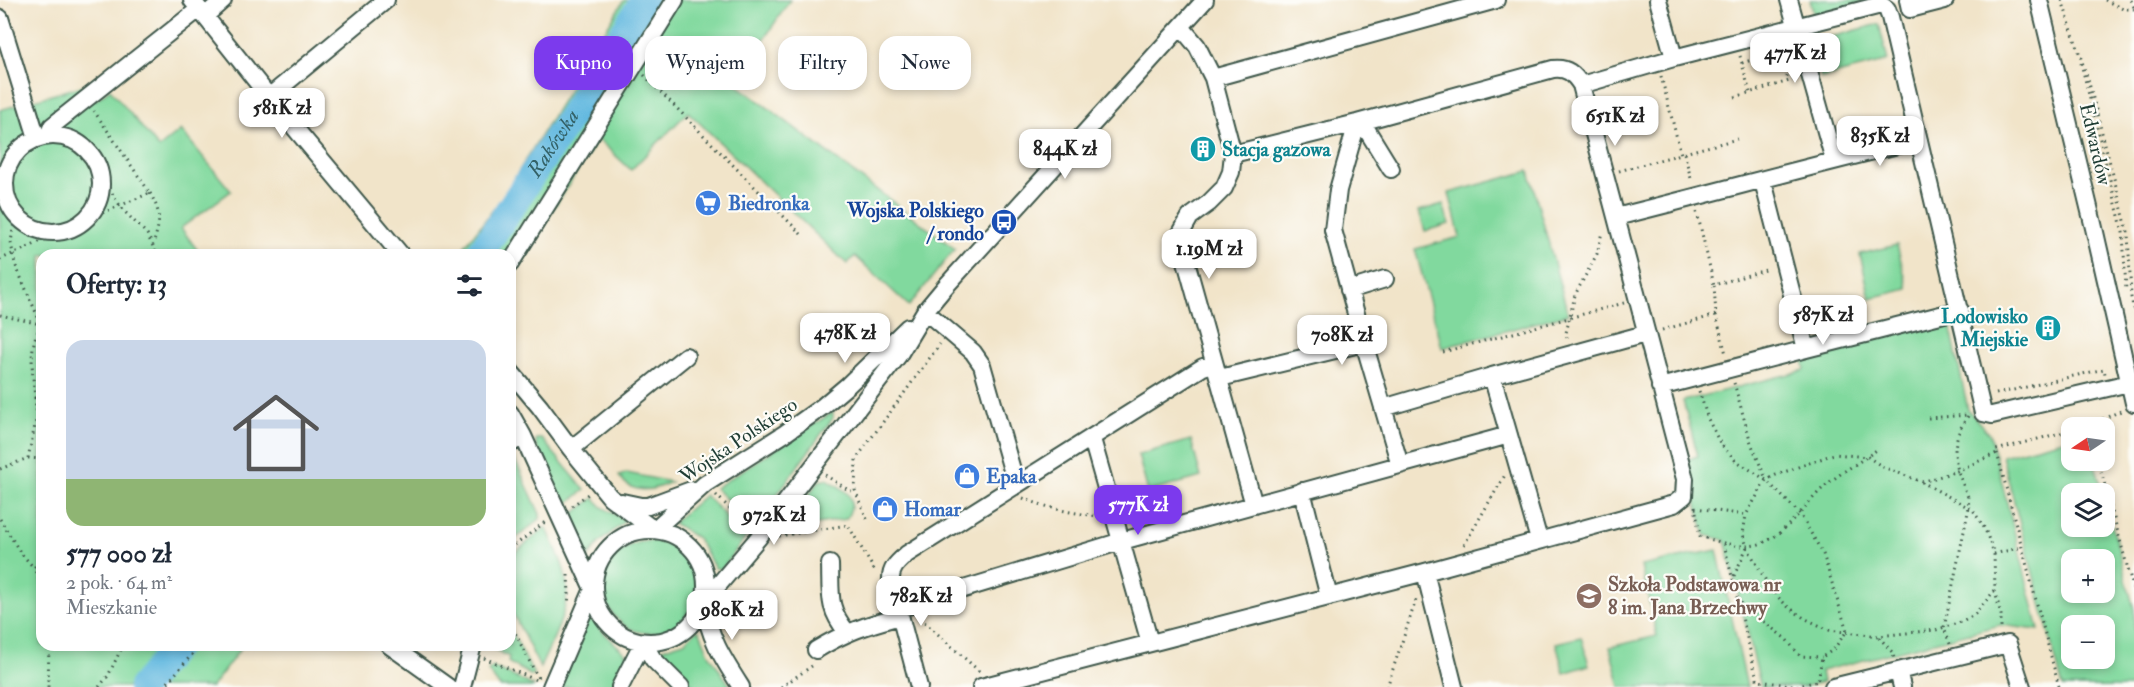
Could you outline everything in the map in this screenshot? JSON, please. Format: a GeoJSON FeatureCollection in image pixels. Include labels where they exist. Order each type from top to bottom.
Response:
{"type":"FeatureCollection","features":[{"type":"Feature","properties":{"kind":"street"},"geometry":{"type":"LineString","coordinates":[[42,137],[52,126],[198,8],[223,0]]}},
{"type":"Feature","properties":{"kind":"street"},"geometry":{"type":"LineString","coordinates":[[269,97],[386,0]]}},
{"type":"Feature","properties":{"kind":"street"},"geometry":{"type":"LineString","coordinates":[[516,254],[675,0]]}},
{"type":"Feature","properties":{"kind":"street","name":"Wojska Polskiego"},"geometry":{"type":"LineString","coordinates":[[654,530],[708,488],[822,407],[925,311],[1205,0]]}},
{"type":"Feature","properties":{"kind":"street"},"geometry":{"type":"LineString","coordinates":[[1213,78],[1496,0]]}},
{"type":"Feature","properties":{"kind":"street"},"geometry":{"type":"LineString","coordinates":[[1658,0],[1666,61]]}},
{"type":"Feature","properties":{"kind":"street"},"geometry":{"type":"LineString","coordinates":[[1789,0],[1834,160]]}},
{"type":"Feature","properties":{"kind":"street"},"geometry":{"type":"LineString","coordinates":[[1908,0],[1910,9],[1944,0]]}},
{"type":"Feature","properties":{"kind":"street","name":"Edwardów"},"geometry":{"type":"LineString","coordinates":[[2038,0],[2043,11],[2089,205],[2129,383],[2130,406]]}},
{"type":"Feature","properties":{"kind":"street"},"geometry":{"type":"LineString","coordinates":[[1581,85],[1876,6],[1887,9],[1960,310],[1977,409],[1992,415],[2129,383]]}},
{"type":"Feature","properties":{"kind":"street"},"geometry":{"type":"LineString","coordinates":[[198,8],[269,97],[397,249]]}},
{"type":"Feature","properties":{"kind":"street"},"geometry":{"type":"LineString","coordinates":[[0,18],[27,101],[42,137]]}},
{"type":"Feature","properties":{"kind":"street"},"geometry":{"type":"LineString","coordinates":[[1180,27],[1197,46],[1213,78],[1233,154],[1231,172],[1224,188],[1190,217],[1181,233],[1184,254],[1254,505]]}},
{"type":"Feature","properties":{"kind":"street"},"geometry":{"type":"LineString","coordinates":[[986,686],[1425,572],[1674,504],[1684,496],[1685,479],[1581,85],[1574,74],[1566,70],[1554,69],[1359,123],[1233,154]]}},
{"type":"Feature","properties":{"kind":"street"},"geometry":{"type":"LineString","coordinates":[[1359,123],[1391,169]]}},
{"type":"Feature","properties":{"kind":"street"},"geometry":{"type":"LineString","coordinates":[[1359,123],[1338,190],[1334,208],[1334,230],[1400,465]]}},
{"type":"Feature","properties":{"kind":"street"},"geometry":{"type":"LineString","coordinates":[[60,136],[81,145],[95,162],[99,173],[99,193],[91,212],[74,232],[52,231],[31,226],[15,213],[8,200],[5,185],[7,170],[13,156],[24,145],[42,137],[60,136]]}},
{"type":"Feature","properties":{"kind":"street"},"geometry":{"type":"LineString","coordinates":[[1616,217],[1919,140]]}},
{"type":"Feature","properties":{"kind":"street"},"geometry":{"type":"LineString","coordinates":[[1763,181],[1806,349]]}},
{"type":"Feature","properties":{"kind":"street"},"geometry":{"type":"LineString","coordinates":[[1349,290],[1385,279]]}},
{"type":"Feature","properties":{"kind":"street"},"geometry":{"type":"LineString","coordinates":[[1660,387],[1960,310]]}},
{"type":"Feature","properties":{"kind":"street"},"geometry":{"type":"LineString","coordinates":[[925,311],[973,352],[982,365],[1010,488]]}},
{"type":"Feature","properties":{"kind":"street","name":"Wojska Polskiego"},"geometry":{"type":"LineString","coordinates":[[704,602],[759,537],[897,356],[925,311]]}},
{"type":"Feature","properties":{"kind":"street"},"geometry":{"type":"LineString","coordinates":[[1383,408],[1645,334]]}},
{"type":"Feature","properties":{"kind":"street"},"geometry":{"type":"LineString","coordinates":[[919,687],[891,574],[906,554],[1203,367],[1217,371],[1364,343]]}},
{"type":"Feature","properties":{"kind":"street"},"geometry":{"type":"LineString","coordinates":[[571,449],[686,356]]}},
{"type":"Feature","properties":{"kind":"street"},"geometry":{"type":"LineString","coordinates":[[1492,376],[1539,540]]}},
{"type":"Feature","properties":{"kind":"street"},"geometry":{"type":"LineString","coordinates":[[516,378],[610,497],[654,530]]}},
{"type":"Feature","properties":{"kind":"street"},"geometry":{"type":"LineString","coordinates":[[815,657],[847,632],[901,610],[1122,541],[1509,435]]}},
{"type":"Feature","properties":{"kind":"street"},"geometry":{"type":"LineString","coordinates":[[1092,439],[1150,643]]}},
{"type":"Feature","properties":{"kind":"street"},"geometry":{"type":"LineString","coordinates":[[517,440],[593,589],[600,611],[614,630],[628,638],[643,642],[659,642],[674,637],[687,628],[698,616],[704,602]]}},
{"type":"Feature","properties":{"kind":"street"},"geometry":{"type":"LineString","coordinates":[[610,497],[626,504],[648,506],[708,488]]}},
{"type":"Feature","properties":{"kind":"street"},"geometry":{"type":"LineString","coordinates":[[1302,491],[1329,597]]}},
{"type":"Feature","properties":{"kind":"street"},"geometry":{"type":"LineString","coordinates":[[545,680],[593,589],[595,573],[611,546],[624,536],[638,531],[654,530],[670,534],[685,542],[696,554],[703,569],[706,585],[704,602],[706,621],[715,644],[741,687]]}},
{"type":"Feature","properties":{"kind":"street"},"geometry":{"type":"LineString","coordinates":[[830,564],[832,608],[837,621],[847,632]]}},
{"type":"Feature","properties":{"kind":"street"},"geometry":{"type":"LineString","coordinates":[[1425,572],[1454,687]]}},
{"type":"Feature","properties":{"kind":"street"},"geometry":{"type":"LineString","coordinates":[[620,687],[643,642]]}},
{"type":"Feature","properties":{"kind":"street"},"geometry":{"type":"LineString","coordinates":[[643,642],[653,659],[681,687]]}},
{"type":"Feature","properties":{"kind":"street"},"geometry":{"type":"LineString","coordinates":[[1833,687],[1900,679],[1955,657],[2008,644],[2022,687]]}},
{"type":"Feature","properties":{"kind":"street"},"geometry":{"type":"LineString","coordinates":[[397,651],[448,687]]}},
{"type":"Feature","properties":{"kind":"street"},"geometry":{"type":"LineString","coordinates":[[462,687],[471,651]]}},
{"type":"Feature","properties":{"kind":"path"},"geometry":{"type":"LineString","coordinates":[[2062,0],[2089,83],[2128,232],[2131,297],[2134,310]]}},
{"type":"Feature","properties":{"kind":"path"},"geometry":{"type":"LineString","coordinates":[[2105,0],[2124,9],[2134,8],[2130,0]]}},
{"type":"Feature","properties":{"kind":"path"},"geometry":{"type":"LineString","coordinates":[[2073,35],[2123,232],[2127,295],[2132,316]]}},
{"type":"Feature","properties":{"kind":"path"},"geometry":{"type":"LineString","coordinates":[[1738,48],[1750,93]]}},
{"type":"Feature","properties":{"kind":"path"},"geometry":{"type":"LineString","coordinates":[[1742,63],[1781,51],[1788,81]]}},
{"type":"Feature","properties":{"kind":"path"},"geometry":{"type":"LineString","coordinates":[[1666,61],[1683,153],[1696,198],[1696,207],[1714,285],[1716,315],[1751,443],[1766,480]]}},
{"type":"Feature","properties":{"kind":"path"},"geometry":{"type":"LineString","coordinates":[[635,66],[803,236]]}},
{"type":"Feature","properties":{"kind":"path"},"geometry":{"type":"LineString","coordinates":[[1735,97],[1803,76]]}},
{"type":"Feature","properties":{"kind":"path"},"geometry":{"type":"LineString","coordinates":[[87,100],[150,193],[160,215],[160,223],[153,245]]}},
{"type":"Feature","properties":{"kind":"path"},"geometry":{"type":"LineString","coordinates":[[1605,175],[1737,139]]}},
{"type":"Feature","properties":{"kind":"path"},"geometry":{"type":"LineString","coordinates":[[99,173],[120,206],[147,234],[155,249]]}},
{"type":"Feature","properties":{"kind":"path"},"geometry":{"type":"LineString","coordinates":[[91,212],[100,214],[150,193]]}},
{"type":"Feature","properties":{"kind":"path"},"geometry":{"type":"LineString","coordinates":[[15,213],[12,252],[22,283],[36,312]]}},
{"type":"Feature","properties":{"kind":"path"},"geometry":{"type":"LineString","coordinates":[[0,260],[12,252],[47,238],[52,231]]}},
{"type":"Feature","properties":{"kind":"path"},"geometry":{"type":"LineString","coordinates":[[1569,355],[1566,333],[1575,295],[1597,254],[1603,231]]}},
{"type":"Feature","properties":{"kind":"path"},"geometry":{"type":"LineString","coordinates":[[1714,285],[1785,265]]}},
{"type":"Feature","properties":{"kind":"path"},"geometry":{"type":"LineString","coordinates":[[1443,351],[1637,300]]}},
{"type":"Feature","properties":{"kind":"path"},"geometry":{"type":"LineString","coordinates":[[0,315],[36,323]]}},
{"type":"Feature","properties":{"kind":"path"},"geometry":{"type":"LineString","coordinates":[[1645,334],[1716,315]]}},
{"type":"Feature","properties":{"kind":"path"},"geometry":{"type":"LineString","coordinates":[[36,334],[33,350],[36,404]]}},
{"type":"Feature","properties":{"kind":"path"},"geometry":{"type":"LineString","coordinates":[[867,519],[855,490],[856,459],[941,345],[935,338]]}},
{"type":"Feature","properties":{"kind":"path"},"geometry":{"type":"LineString","coordinates":[[1928,418],[1977,409],[2104,369],[2108,387]]}},
{"type":"Feature","properties":{"kind":"path"},"geometry":{"type":"LineString","coordinates":[[1695,378],[1708,419],[1720,443],[1735,460],[1766,480],[1800,514],[1822,554],[1847,632]]}},
{"type":"Feature","properties":{"kind":"path"},"geometry":{"type":"LineString","coordinates":[[2107,417],[2130,406]]}},
{"type":"Feature","properties":{"kind":"path"},"geometry":{"type":"LineString","coordinates":[[1977,409],[1961,425],[1954,457],[1971,508],[1985,529],[1994,554],[1995,590],[2005,645]]}},
{"type":"Feature","properties":{"kind":"path"},"geometry":{"type":"LineString","coordinates":[[28,458],[36,424]]}},
{"type":"Feature","properties":{"kind":"path"},"geometry":{"type":"LineString","coordinates":[[1922,482],[1957,471],[1996,453],[1996,450],[2061,433]]}},
{"type":"Feature","properties":{"kind":"path"},"geometry":{"type":"LineString","coordinates":[[1685,479],[1695,508],[1700,536],[1724,544],[1747,547],[1774,539],[1836,476],[1868,457],[1879,447]]}},
{"type":"Feature","properties":{"kind":"path"},"geometry":{"type":"LineString","coordinates":[[1996,453],[2059,687]]}},
{"type":"Feature","properties":{"kind":"path"},"geometry":{"type":"LineString","coordinates":[[1971,508],[1922,482],[1883,467],[1868,457],[1833,454],[1766,480],[1746,515],[1743,534],[1747,547],[1771,590],[1787,606],[1816,625],[1829,630],[1878,636],[1944,628],[1964,621],[1975,614],[1995,590]]}},
{"type":"Feature","properties":{"kind":"path"},"geometry":{"type":"LineString","coordinates":[[1453,564],[1515,457]]}},
{"type":"Feature","properties":{"kind":"path"},"geometry":{"type":"LineString","coordinates":[[0,470],[28,458],[36,459]]}},
{"type":"Feature","properties":{"kind":"path"},"geometry":{"type":"LineString","coordinates":[[2101,471],[2134,591]]}},
{"type":"Feature","properties":{"kind":"path"},"geometry":{"type":"LineString","coordinates":[[821,472],[850,491],[855,490]]}},
{"type":"Feature","properties":{"kind":"path"},"geometry":{"type":"LineString","coordinates":[[708,488],[752,529]]}},
{"type":"Feature","properties":{"kind":"path"},"geometry":{"type":"LineString","coordinates":[[1010,488],[1054,509],[1115,519]]}},
{"type":"Feature","properties":{"kind":"path"},"geometry":{"type":"LineString","coordinates":[[565,511],[589,493]]}},
{"type":"Feature","properties":{"kind":"path"},"geometry":{"type":"LineString","coordinates":[[1695,508],[1746,515]]}},
{"type":"Feature","properties":{"kind":"path"},"geometry":{"type":"LineString","coordinates":[[1955,657],[1944,628],[1971,508]]}},
{"type":"Feature","properties":{"kind":"path"},"geometry":{"type":"LineString","coordinates":[[0,519],[36,573]]}},
{"type":"Feature","properties":{"kind":"path"},"geometry":{"type":"LineString","coordinates":[[516,544],[547,520],[551,530]]}},
{"type":"Feature","properties":{"kind":"path"},"geometry":{"type":"LineString","coordinates":[[775,537],[848,525],[878,576]]}},
{"type":"Feature","properties":{"kind":"path"},"geometry":{"type":"LineString","coordinates":[[1724,544],[1759,687]]}},
{"type":"Feature","properties":{"kind":"path"},"geometry":{"type":"LineString","coordinates":[[1733,578],[1747,547]]}},
{"type":"Feature","properties":{"kind":"path"},"geometry":{"type":"LineString","coordinates":[[1994,554],[2022,547]]}},
{"type":"Feature","properties":{"kind":"path"},"geometry":{"type":"LineString","coordinates":[[566,569],[568,606]]}},
{"type":"Feature","properties":{"kind":"path"},"geometry":{"type":"LineString","coordinates":[[1387,687],[1425,572]]}},
{"type":"Feature","properties":{"kind":"path"},"geometry":{"type":"LineString","coordinates":[[1740,603],[1786,639],[1800,656],[1822,657],[1833,650],[1847,632]]}},
{"type":"Feature","properties":{"kind":"path"},"geometry":{"type":"LineString","coordinates":[[901,610],[943,638],[986,686]]}},
{"type":"Feature","properties":{"kind":"path"},"geometry":{"type":"LineString","coordinates":[[516,633],[545,680]]}},
{"type":"Feature","properties":{"kind":"path"},"geometry":{"type":"LineString","coordinates":[[1878,636],[1892,652],[1900,679]]}},
{"type":"Feature","properties":{"kind":"path"},"geometry":{"type":"LineString","coordinates":[[48,687],[49,651]]}},
{"type":"Feature","properties":{"kind":"path"},"geometry":{"type":"LineString","coordinates":[[99,687],[108,676],[120,651]]}},
{"type":"Feature","properties":{"kind":"path"},"geometry":{"type":"LineString","coordinates":[[164,687],[195,651]]}},
{"type":"Feature","properties":{"kind":"path"},"geometry":{"type":"LineString","coordinates":[[477,651],[545,680]]}},
{"type":"Feature","properties":{"kind":"path"},"geometry":{"type":"LineString","coordinates":[[781,687],[815,657]]}},
{"type":"Feature","properties":{"kind":"path"},"geometry":{"type":"LineString","coordinates":[[1758,681],[1798,686],[1818,681],[1822,657]]}},
{"type":"Feature","properties":{"kind":"green space"},"geometry":{"type":"Polygon","coordinates":[[[624,0],[790,0],[766,36],[645,36],[645,90],[744,90],[955,249],[909,306],[855,256],[847,264],[688,112],[631,170],[598,139],[516,267],[516,249],[463,249],[503,197],[569,90],[633,90],[633,36],[602,36],[624,0]]]}},
{"type":"Feature","properties":{"kind":"green space"},"geometry":{"type":"Polygon","coordinates":[[[1810,0],[1870,0],[1814,16],[1810,0]]]}},
{"type":"Feature","properties":{"kind":"green space"},"geometry":{"type":"Polygon","coordinates":[[[1879,24],[1888,61],[1821,78],[1812,42],[1879,24]]]}},
{"type":"Feature","properties":{"kind":"green space"},"geometry":{"type":"Polygon","coordinates":[[[85,85],[96,100],[110,89],[159,148],[181,130],[231,191],[181,228],[197,249],[36,249],[36,651],[239,651],[212,687],[0,687],[0,110],[85,85]]]}},
{"type":"Feature","properties":{"kind":"green space"},"geometry":{"type":"Polygon","coordinates":[[[1529,171],[1568,314],[1442,348],[1415,249],[1460,237],[1449,193],[1529,171]]]}},
{"type":"Feature","properties":{"kind":"green space"},"geometry":{"type":"Polygon","coordinates":[[[1443,204],[1449,224],[1425,231],[1419,211],[1443,204]]]}},
{"type":"Feature","properties":{"kind":"green space"},"geometry":{"type":"Polygon","coordinates":[[[1897,245],[1908,289],[1870,298],[1860,254],[1897,245]]]}},
{"type":"Feature","properties":{"kind":"green space"},"geometry":{"type":"Polygon","coordinates":[[[1949,320],[1968,410],[1990,435],[2039,630],[2000,625],[1821,671],[1823,682],[1803,687],[1761,687],[1725,540],[1705,535],[1685,460],[1698,456],[1683,401],[1805,370],[1803,357],[1949,320]]]}},
{"type":"Feature","properties":{"kind":"green space"},"geometry":{"type":"Polygon","coordinates":[[[833,412],[833,418],[754,526],[715,488],[833,412]]]}},
{"type":"Feature","properties":{"kind":"green space"},"geometry":{"type":"Polygon","coordinates":[[[536,439],[542,439],[585,490],[562,507],[536,445],[536,439]]]}},
{"type":"Feature","properties":{"kind":"green space"},"geometry":{"type":"Polygon","coordinates":[[[1191,440],[1201,477],[1148,492],[1138,455],[1191,440]]]}},
{"type":"Feature","properties":{"kind":"green space"},"geometry":{"type":"Polygon","coordinates":[[[2061,441],[2061,471],[2097,471],[2100,483],[2061,483],[2061,537],[2115,537],[2134,609],[2134,687],[2063,687],[2002,456],[2061,441]]]}},
{"type":"Feature","properties":{"kind":"green space"},"geometry":{"type":"Polygon","coordinates":[[[516,462],[540,514],[540,519],[516,538],[516,462]]]}},
{"type":"Feature","properties":{"kind":"green space"},"geometry":{"type":"Polygon","coordinates":[[[627,473],[671,482],[657,488],[636,489],[619,476],[627,473]]]}},
{"type":"Feature","properties":{"kind":"green space"},"geometry":{"type":"Polygon","coordinates":[[[827,479],[844,490],[851,499],[850,511],[846,519],[783,530],[819,481],[827,479]]]}},
{"type":"Feature","properties":{"kind":"green space"},"geometry":{"type":"Polygon","coordinates":[[[705,495],[746,537],[722,569],[715,568],[697,538],[673,523],[705,495]]]}},
{"type":"Feature","properties":{"kind":"green space"},"geometry":{"type":"Polygon","coordinates":[[[594,498],[602,507],[623,519],[624,522],[599,543],[588,557],[568,518],[594,498]]]}},
{"type":"Feature","properties":{"kind":"green space"},"geometry":{"type":"Polygon","coordinates":[[[546,527],[563,567],[567,584],[566,603],[560,622],[540,668],[516,619],[516,552],[546,527]]]}},
{"type":"Feature","properties":{"kind":"green space"},"geometry":{"type":"Polygon","coordinates":[[[650,541],[668,544],[683,554],[693,569],[696,587],[693,605],[683,620],[668,630],[650,633],[632,630],[617,620],[607,605],[604,587],[607,569],[617,554],[632,544],[650,541]]]}},
{"type":"Feature","properties":{"kind":"green space"},"geometry":{"type":"Polygon","coordinates":[[[1717,550],[1747,687],[1620,687],[1610,647],[1657,636],[1641,566],[1717,550]]]}},
{"type":"Feature","properties":{"kind":"green space"},"geometry":{"type":"Polygon","coordinates":[[[591,617],[628,656],[611,687],[560,687],[586,620],[591,617]]]}},
{"type":"Feature","properties":{"kind":"green space"},"geometry":{"type":"Polygon","coordinates":[[[697,630],[709,654],[731,687],[695,687],[660,654],[658,650],[684,642],[697,630]]]}},
{"type":"Feature","properties":{"kind":"green space"},"geometry":{"type":"Polygon","coordinates":[[[1581,637],[1589,665],[1564,673],[1556,643],[1581,637]]]}},
{"type":"Feature","properties":{"kind":"green space"},"geometry":{"type":"Polygon","coordinates":[[[516,640],[534,675],[508,662],[509,657],[498,651],[516,651],[516,640]]]}},
{"type":"Feature","properties":{"kind":"green space"},"geometry":{"type":"Polygon","coordinates":[[[493,667],[534,687],[500,687],[488,671],[493,667]]]}},
{"type":"Feature","properties":{"kind":"waterway","name":"Rakówka"},"geometry":{"type":"LineString","coordinates":[[483,249],[566,124],[644,0]]}},
{"type":"Feature","properties":{"kind":"waterway","name":"Rakówka"},"geometry":{"type":"LineString","coordinates":[[142,687],[172,651]]}},
{"type":"Feature","properties":{"kind":"place","name":"Stacja gazowa"},"geometry":{"type":"Point","coordinates":[1203,149]}},
{"type":"Feature","properties":{"kind":"place","name":"Biedronka"},"geometry":{"type":"Point","coordinates":[708,203]}},
{"type":"Feature","properties":{"kind":"place","name":"Wojska Polskiego / rondo"},"geometry":{"type":"Point","coordinates":[1004,222]}},
{"type":"Feature","properties":{"kind":"place","name":"Lodowisko Miejskie"},"geometry":{"type":"Point","coordinates":[2048,328]}},
{"type":"Feature","properties":{"kind":"place","name":"Epaka"},"geometry":{"type":"Point","coordinates":[967,476]}},
{"type":"Feature","properties":{"kind":"place","name":"Homar"},"geometry":{"type":"Point","coordinates":[885,509]}},
{"type":"Feature","properties":{"kind":"place","name":"Szkoła Podstawowa nr 8 im. Jana Brzechwy"},"geometry":{"type":"Point","coordinates":[1589,596]}}]}
